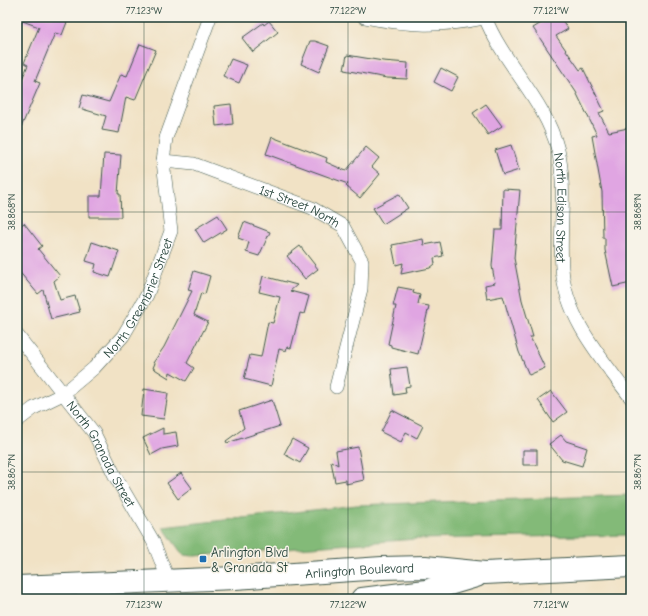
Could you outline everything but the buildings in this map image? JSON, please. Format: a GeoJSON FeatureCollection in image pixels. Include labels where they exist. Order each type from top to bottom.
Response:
{"type":"FeatureCollection","features":[{"type":"Feature","properties":{"kind":"highway","name":"Arlington Boulevard"},"geometry":{"type":"LineString","coordinates":[[17,587],[169,581],[389,568],[425,567],[485,573],[631,566]]}},
{"type":"Feature","properties":{"kind":"highway","name":"Arlington Boulevard"},"geometry":{"type":"LineString","coordinates":[[362,599],[426,591],[485,573]]}},
{"type":"Feature","properties":{"kind":"street","name":"North Greenbrier Street"},"geometry":{"type":"LineString","coordinates":[[17,421],[34,408],[63,394],[94,368],[123,336],[147,295],[171,231],[163,161],[166,138],[210,17]]}},
{"type":"Feature","properties":{"kind":"street"},"geometry":{"type":"LineString","coordinates":[[364,17],[399,24],[461,23],[485,18]]}},
{"type":"Feature","properties":{"kind":"street","name":"North Edison Street"},"geometry":{"type":"LineString","coordinates":[[485,18],[495,40],[537,102],[558,149],[562,175],[563,200],[562,269],[572,310],[582,330],[631,398]]}},
{"type":"Feature","properties":{"kind":"street","name":"1st Street North"},"geometry":{"type":"LineString","coordinates":[[163,161],[194,164],[312,208],[343,226],[362,261],[361,289],[336,387]]}},
{"type":"Feature","properties":{"kind":"street","name":"North Granada Street"},"geometry":{"type":"LineString","coordinates":[[17,335],[94,433],[115,476],[153,541],[169,581]]}},
{"type":"Feature","properties":{"kind":"green space"},"geometry":{"type":"Polygon","coordinates":[[[631,495],[631,535],[416,539],[194,556],[183,555],[163,527],[357,505],[631,495]]]}},
{"type":"Feature","properties":{"kind":"place","name":"Arlington Blvd & Granada St"},"geometry":{"type":"Point","coordinates":[203,559]}}]}
